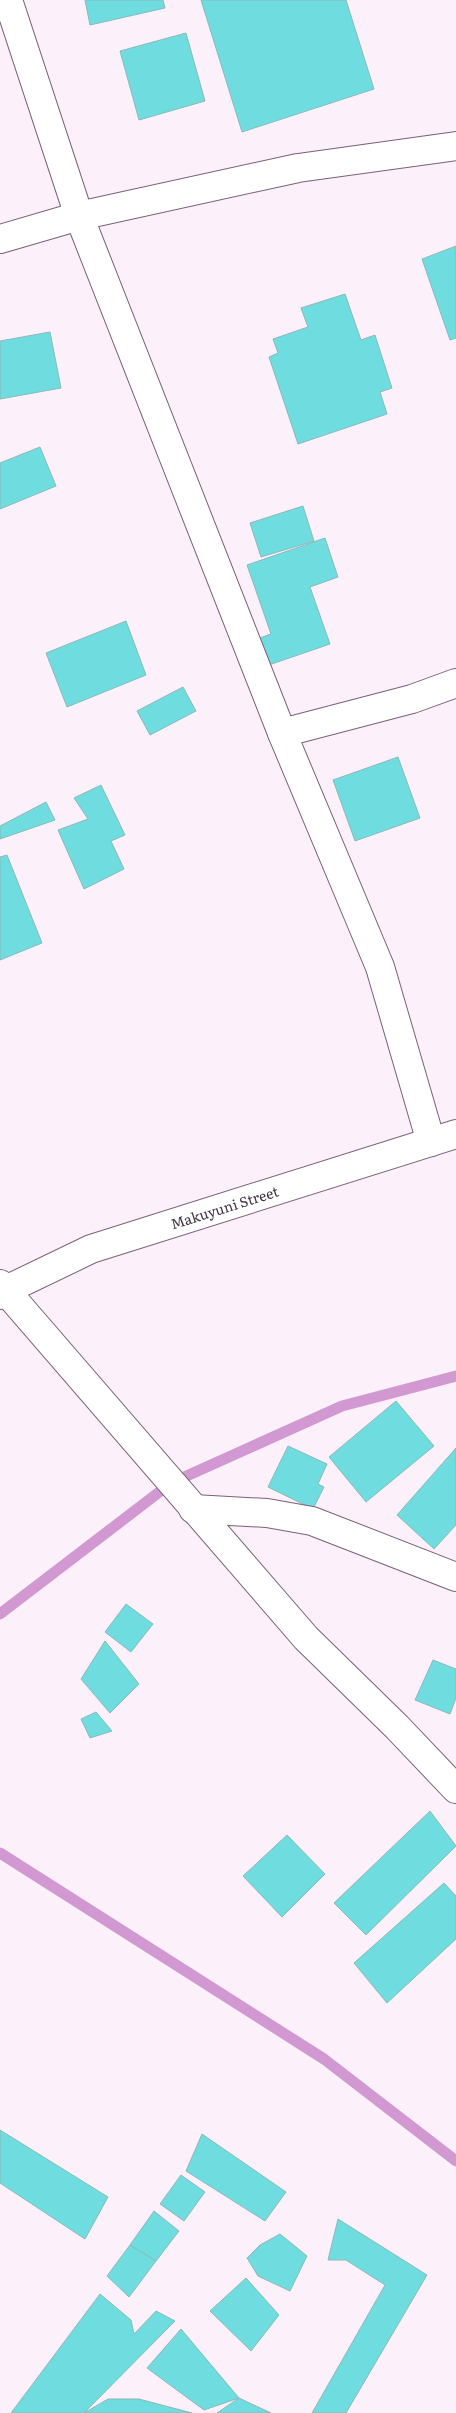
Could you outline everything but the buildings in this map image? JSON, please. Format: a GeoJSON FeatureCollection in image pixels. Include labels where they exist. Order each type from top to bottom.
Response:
{"type":"FeatureCollection","features":[{"type":"Feature","properties":{"kind":"street"},"geometry":{"type":"LineString","coordinates":[[8,0],[80,216],[282,733],[380,966],[444,1138]]}},
{"type":"Feature","properties":{"kind":"street"},"geometry":{"type":"LineString","coordinates":[[0,239],[80,216],[298,168],[456,146]]}},
{"type":"Feature","properties":{"kind":"street"},"geometry":{"type":"LineString","coordinates":[[282,733],[412,699],[456,683]]}},
{"type":"Feature","properties":{"kind":"street","name":"Makuyuni Street"},"geometry":{"type":"LineString","coordinates":[[2,1290],[91,1249],[444,1138]]}},
{"type":"Feature","properties":{"kind":"street"},"geometry":{"type":"LineString","coordinates":[[2,1290],[306,1638],[397,1727],[456,1789]]}},
{"type":"Feature","properties":{"kind":"street"},"geometry":{"type":"LineString","coordinates":[[194,1509],[267,1513],[312,1521],[456,1577]]}},
{"type":"Feature","properties":{"kind":"waterway"},"geometry":{"type":"LineString","coordinates":[[0,1614],[171,1483],[342,1406],[456,1376]]}},
{"type":"Feature","properties":{"kind":"waterway"},"geometry":{"type":"LineString","coordinates":[[0,1853],[324,2059],[456,2161]]}}]}
